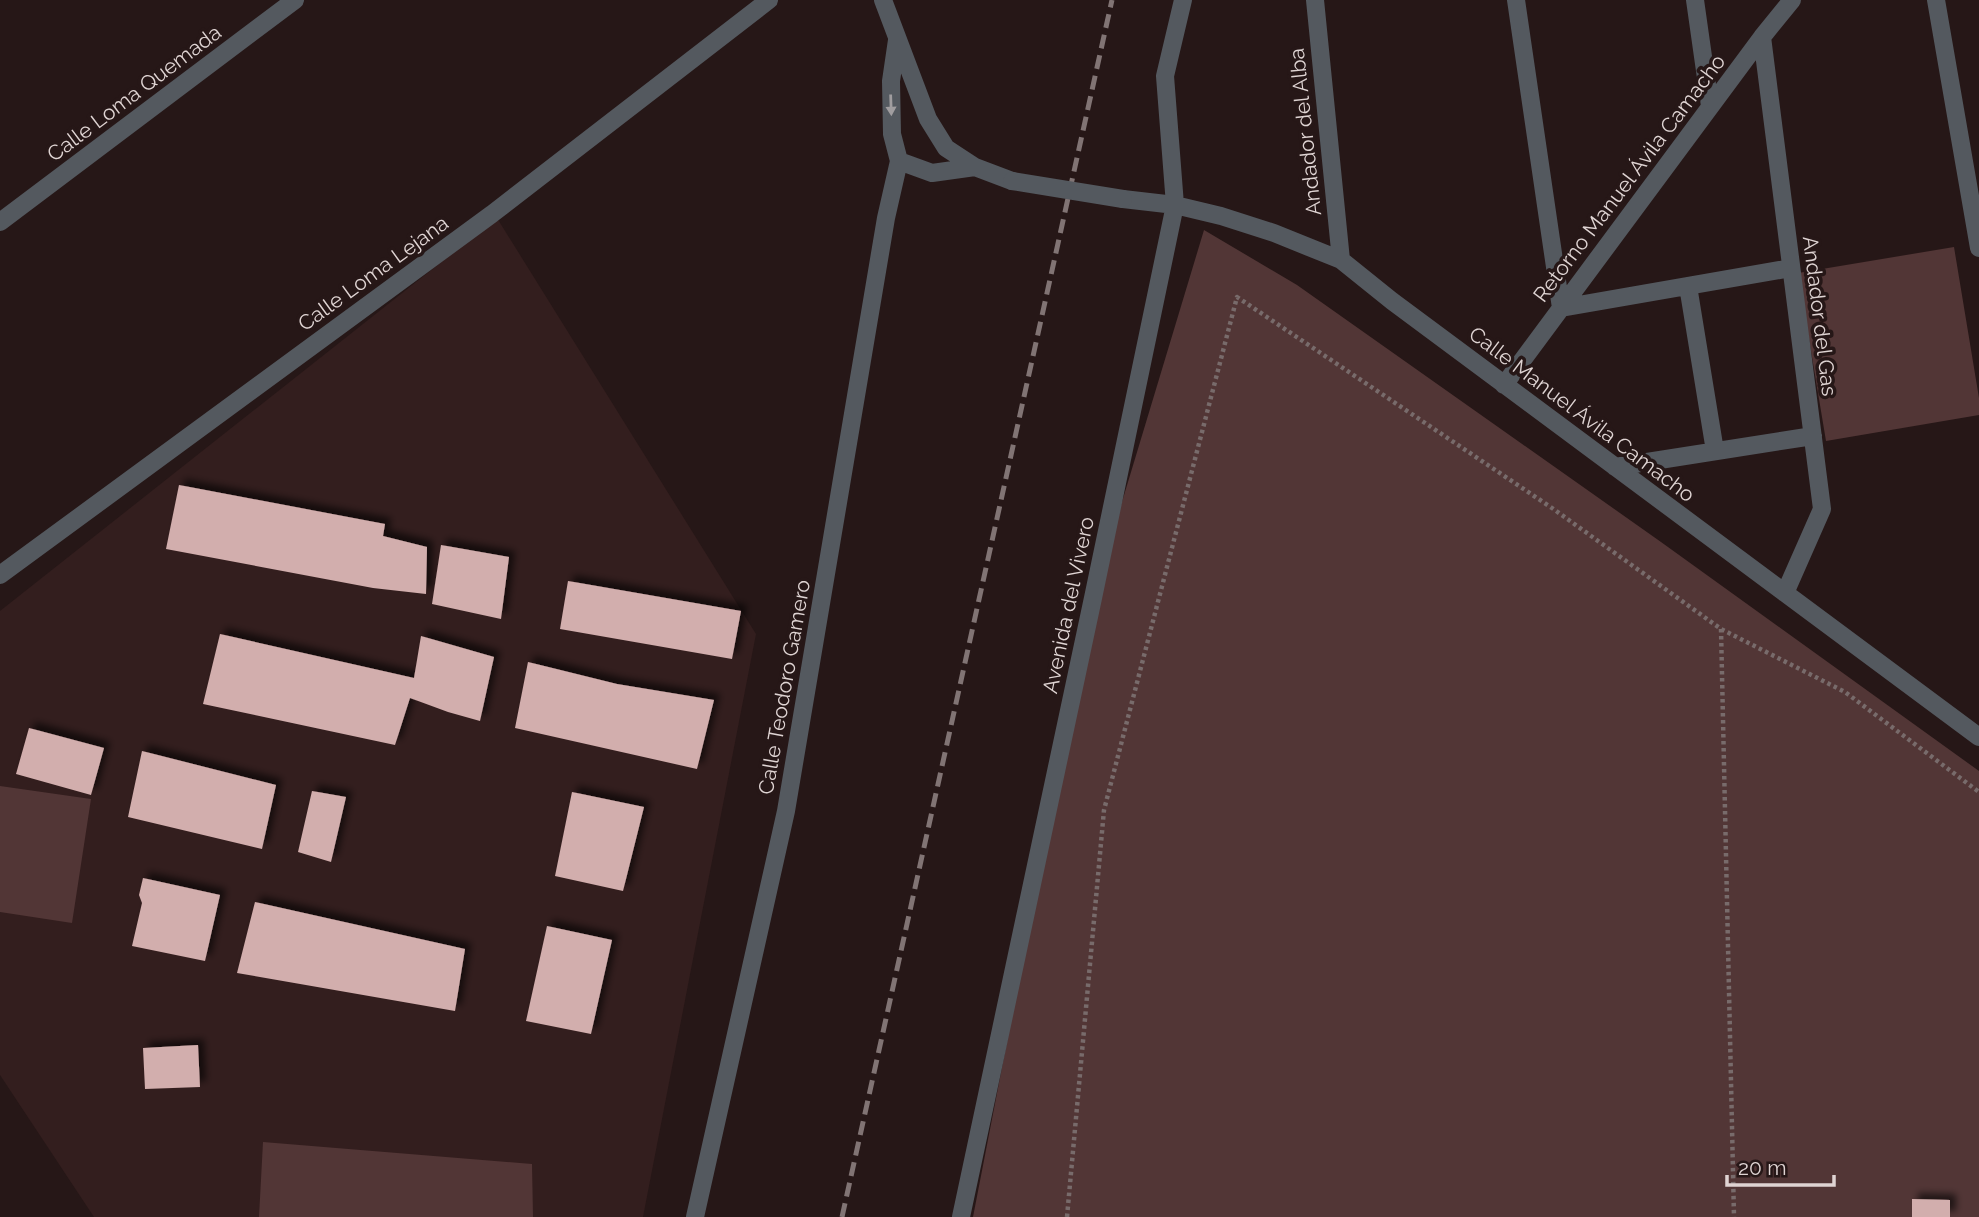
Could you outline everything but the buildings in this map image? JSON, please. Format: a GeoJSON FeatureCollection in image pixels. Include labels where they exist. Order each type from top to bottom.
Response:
{"type":"FeatureCollection","features":[{"type":"Feature","properties":{"kind":"street","name":"Calle Loma Quemada"},"geometry":{"type":"LineString","coordinates":[[0,222],[295,0]]}},
{"type":"Feature","properties":{"kind":"street","name":"Calle Loma Lejana"},"geometry":{"type":"LineString","coordinates":[[0,575],[492,214],[769,0]]}},
{"type":"Feature","properties":{"kind":"street","name":"Calle Manuel Ávila Camacho"},"geometry":{"type":"LineString","coordinates":[[883,0],[928,119],[946,148],[975,167],[1012,181],[1175,205],[1221,216],[1274,233],[1341,260],[1615,467],[1977,732]]}},
{"type":"Feature","properties":{"kind":"street","name":"Avenida del Vivero"},"geometry":{"type":"LineString","coordinates":[[961,1217],[1175,205],[1165,76],[1183,0]]}},
{"type":"Feature","properties":{"kind":"street","name":"Andador del Alba"},"geometry":{"type":"LineString","coordinates":[[1315,0],[1341,260]]}},
{"type":"Feature","properties":{"kind":"street"},"geometry":{"type":"LineString","coordinates":[[1516,0],[1561,307],[1791,268]]}},
{"type":"Feature","properties":{"kind":"street"},"geometry":{"type":"LineString","coordinates":[[1695,0],[1710,106]]}},
{"type":"Feature","properties":{"kind":"street","name":"Retorno Manuel Ávila Camacho"},"geometry":{"type":"LineString","coordinates":[[1504,384],[1792,0]]}},
{"type":"Feature","properties":{"kind":"street"},"geometry":{"type":"LineString","coordinates":[[1936,0],[1979,244]]}},
{"type":"Feature","properties":{"kind":"street"},"geometry":{"type":"LineString","coordinates":[[897,37],[891,81],[892,134],[900,161],[932,173],[975,167]]}},
{"type":"Feature","properties":{"kind":"street","name":"Andador del Gas"},"geometry":{"type":"LineString","coordinates":[[1762,37],[1822,509],[1785,593]]}},
{"type":"Feature","properties":{"kind":"street","name":"Calle Teodoro Gamero"},"geometry":{"type":"LineString","coordinates":[[695,1217],[786,811],[886,218],[900,161]]}},
{"type":"Feature","properties":{"kind":"street"},"geometry":{"type":"LineString","coordinates":[[1688,286],[1715,451]]}},
{"type":"Feature","properties":{"kind":"street"},"geometry":{"type":"LineString","coordinates":[[1615,467],[1813,436]]}},
{"type":"Feature","properties":{"kind":"path"},"geometry":{"type":"LineString","coordinates":[[1067,1217],[1104,810],[1237,297],[1552,508],[1721,629],[1845,692],[1979,792]]}},
{"type":"Feature","properties":{"kind":"path"},"geometry":{"type":"LineString","coordinates":[[1721,629],[1734,1217]]}},
{"type":"Feature","properties":{"kind":"shaded area"},"geometry":{"type":"Polygon","coordinates":[[[497,218],[756,634],[643,1217],[94,1217],[0,1075],[0,611],[497,218]]]}},
{"type":"Feature","properties":{"kind":"shaded area"},"geometry":{"type":"Polygon","coordinates":[[[1204,230],[1297,285],[1979,771],[1979,1217],[973,1217],[1093,598],[1204,230]]]}},
{"type":"Feature","properties":{"kind":"shaded area"},"geometry":{"type":"Polygon","coordinates":[[[1954,247],[1979,398],[1979,415],[1826,441],[1798,273],[1954,247]]]}},
{"type":"Feature","properties":{"kind":"shaded area"},"geometry":{"type":"Polygon","coordinates":[[[0,786],[91,799],[72,923],[0,912],[0,786]]]}},
{"type":"Feature","properties":{"kind":"shaded area"},"geometry":{"type":"Polygon","coordinates":[[[263,1142],[532,1164],[533,1217],[259,1217],[263,1142]]]}},
{"type":"Feature","properties":{"kind":"railway"},"geometry":{"type":"LineString","coordinates":[[842,1217],[1112,0]]}}]}
